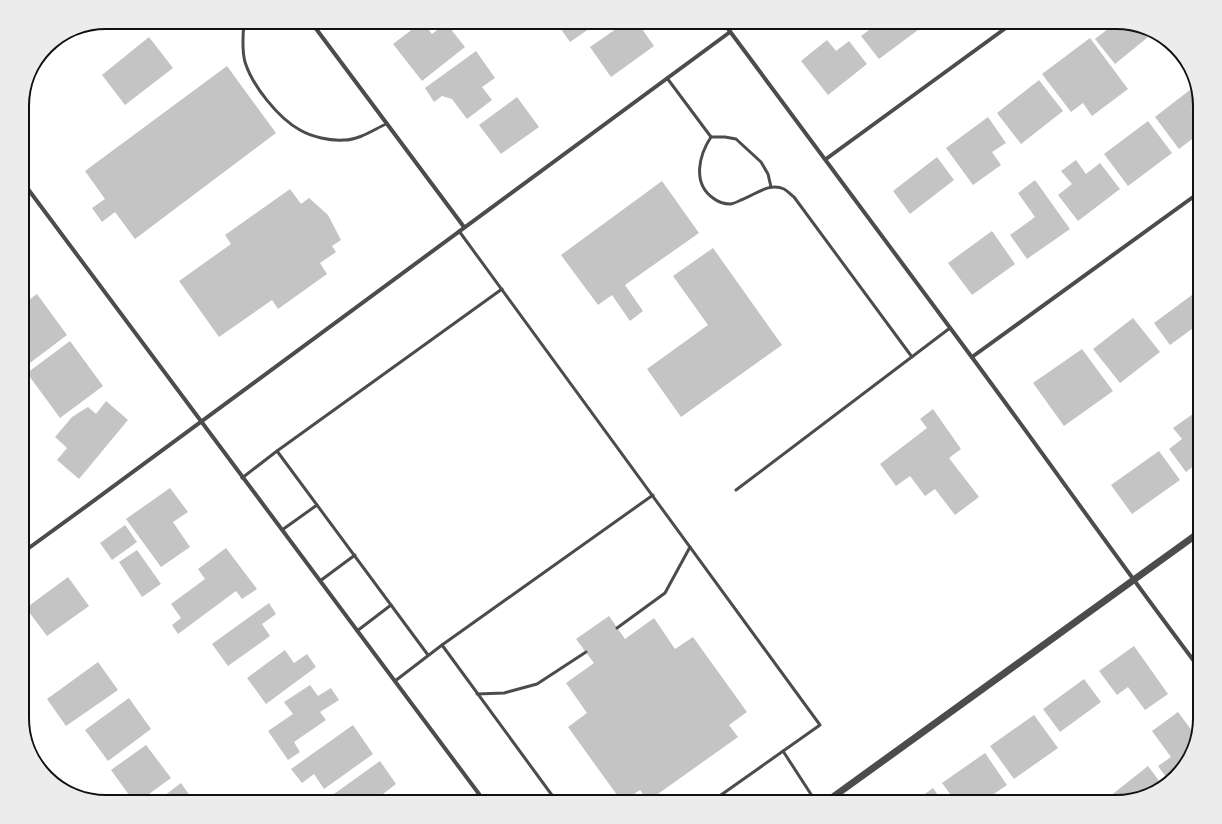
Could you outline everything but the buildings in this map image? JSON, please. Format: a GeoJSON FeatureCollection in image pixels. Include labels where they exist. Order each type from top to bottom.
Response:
{"type":"FeatureCollection","features":[{"type":"Feature","properties":{"kind":"street"},"geometry":{"type":"LineString","coordinates":[[316,29],[464,227]]}},
{"type":"Feature","properties":{"kind":"street"},"geometry":{"type":"LineString","coordinates":[[728,29],[826,159],[972,357],[1133,580],[1193,660]]}},
{"type":"Feature","properties":{"kind":"street"},"geometry":{"type":"LineString","coordinates":[[826,159],[1004,29]]}},
{"type":"Feature","properties":{"kind":"street"},"geometry":{"type":"LineString","coordinates":[[29,548],[202,423],[464,227],[730,32]]}},
{"type":"Feature","properties":{"kind":"street"},"geometry":{"type":"LineString","coordinates":[[29,190],[480,795]]}},
{"type":"Feature","properties":{"kind":"street"},"geometry":{"type":"LineString","coordinates":[[972,357],[1193,197]]}},
{"type":"Feature","properties":{"kind":"street"},"geometry":{"type":"LineString","coordinates":[[836,795],[1193,537]]}},
{"type":"Feature","properties":{"kind":"lane"},"geometry":{"type":"LineString","coordinates":[[244,29],[245,61],[254,81],[272,105],[286,120],[300,130],[314,136],[331,140],[345,140],[360,137],[386,124]]}},
{"type":"Feature","properties":{"kind":"lane"},"geometry":{"type":"LineString","coordinates":[[667,78],[711,137]]}},
{"type":"Feature","properties":{"kind":"lane"},"geometry":{"type":"LineString","coordinates":[[711,137],[706,144],[700,162],[699,177],[707,193],[721,203],[732,204],[760,190],[771,188],[784,189],[794,197],[912,357]]}},
{"type":"Feature","properties":{"kind":"lane"},"geometry":{"type":"LineString","coordinates":[[711,137],[725,137],[736,140],[741,144],[761,162],[768,174],[771,188]]}},
{"type":"Feature","properties":{"kind":"lane"},"geometry":{"type":"LineString","coordinates":[[459,231],[820,725],[721,795]]}},
{"type":"Feature","properties":{"kind":"lane"},"geometry":{"type":"LineString","coordinates":[[242,478],[277,451],[502,289]]}},
{"type":"Feature","properties":{"kind":"lane"},"geometry":{"type":"LineString","coordinates":[[736,490],[950,328]]}},
{"type":"Feature","properties":{"kind":"lane"},"geometry":{"type":"LineString","coordinates":[[277,451],[428,655]]}},
{"type":"Feature","properties":{"kind":"lane"},"geometry":{"type":"LineString","coordinates":[[395,681],[428,655],[653,495]]}},
{"type":"Feature","properties":{"kind":"lane"},"geometry":{"type":"LineString","coordinates":[[282,530],[318,505]]}},
{"type":"Feature","properties":{"kind":"lane"},"geometry":{"type":"LineString","coordinates":[[617,628],[666,594],[690,547]]}},
{"type":"Feature","properties":{"kind":"lane"},"geometry":{"type":"LineString","coordinates":[[320,581],[355,556]]}},
{"type":"Feature","properties":{"kind":"lane"},"geometry":{"type":"LineString","coordinates":[[357,631],[391,605]]}},
{"type":"Feature","properties":{"kind":"lane"},"geometry":{"type":"LineString","coordinates":[[442,645],[552,795]]}},
{"type":"Feature","properties":{"kind":"lane"},"geometry":{"type":"LineString","coordinates":[[478,694],[504,693],[537,684],[586,652]]}},
{"type":"Feature","properties":{"kind":"lane"},"geometry":{"type":"LineString","coordinates":[[783,751],[811,795]]}}]}
